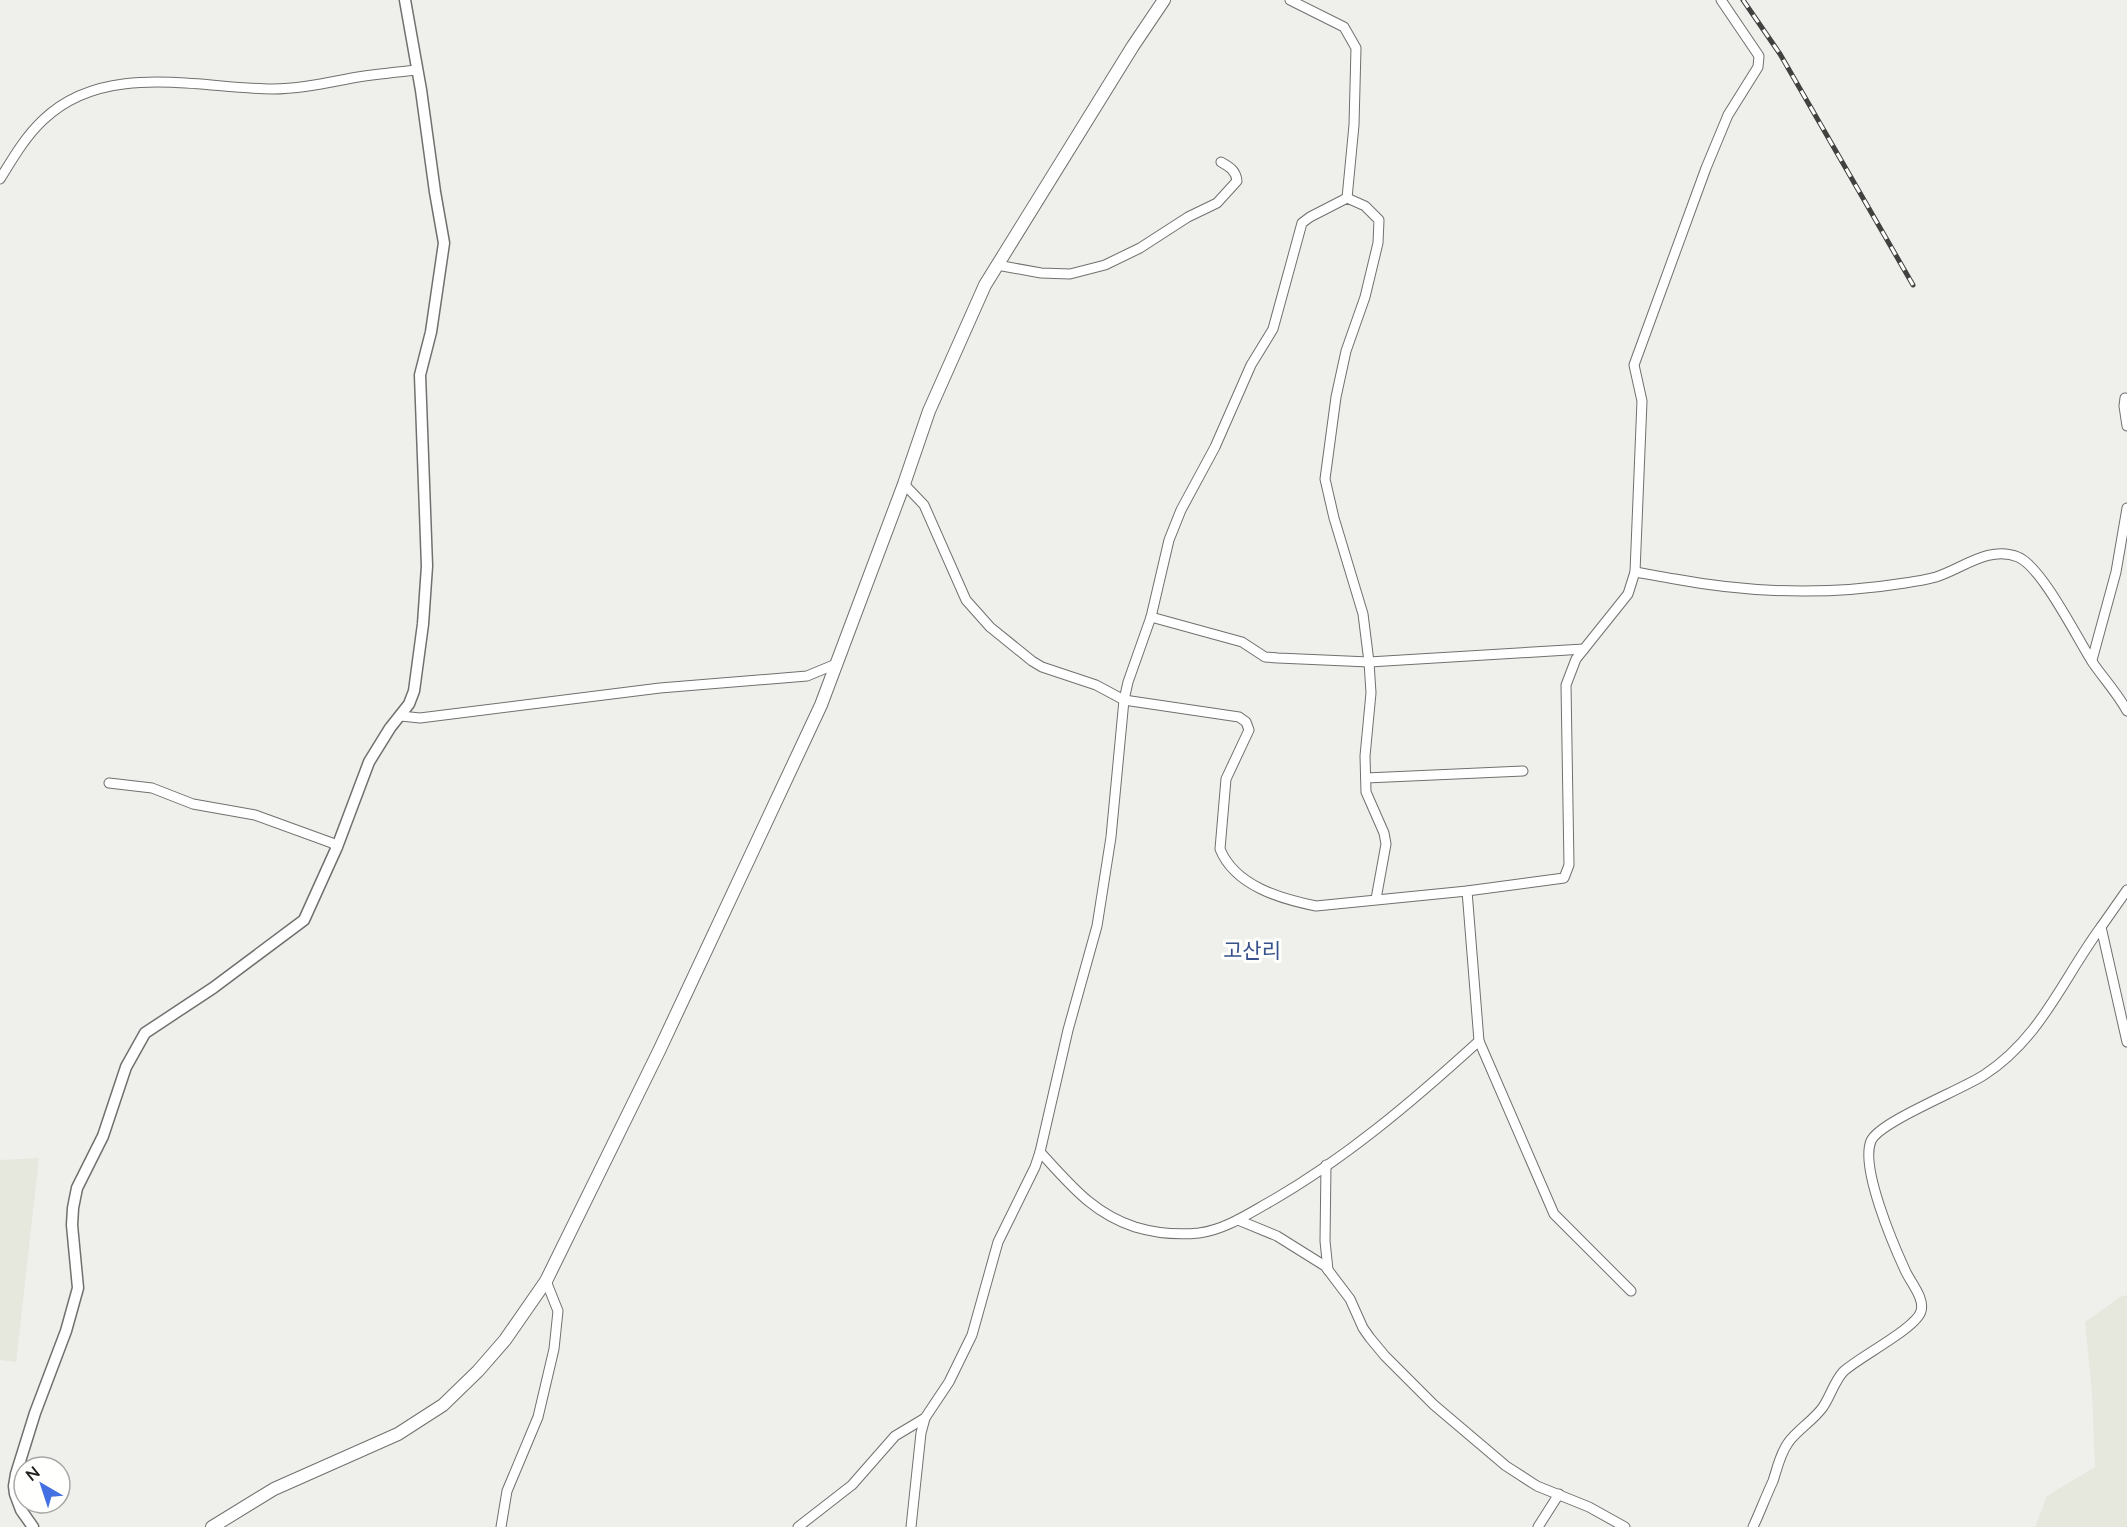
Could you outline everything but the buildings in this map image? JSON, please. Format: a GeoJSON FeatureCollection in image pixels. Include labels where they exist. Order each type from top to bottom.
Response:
{"type":"FeatureCollection","features":[{"type":"Feature","properties":{"kind":"main road"},"geometry":{"type":"LineString","coordinates":[[212,1527],[268,1492],[398,1434],[443,1405],[478,1371],[505,1340],[546,1281],[684,998],[821,705],[929,411],[977,303],[997,265],[1164,0]]}},
{"type":"Feature","properties":{"kind":"street"},"geometry":{"type":"LineString","coordinates":[[33,1527],[21,1510],[15,1494],[16,1474],[35,1413],[66,1331],[78,1288],[72,1225],[77,1188],[103,1136],[126,1067],[145,1033],[213,988],[304,920],[337,847],[369,762],[390,728],[409,704],[414,691],[427,579],[420,375],[431,332],[444,243],[405,0]]}},
{"type":"Feature","properties":{"kind":"street"},"geometry":{"type":"LineString","coordinates":[[1290,0],[1344,27],[1356,48],[1354,124],[1347,198]]}},
{"type":"Feature","properties":{"kind":"street"},"geometry":{"type":"LineString","coordinates":[[904,484],[924,505],[966,600],[990,627],[1042,667],[1096,685],[1124,700],[1239,717],[1246,722],[1249,730],[1226,779],[1220,849],[1223,857],[1250,884],[1292,901],[1316,906],[1467,891],[1564,878],[1568,872],[1566,686],[1576,659],[1628,594],[1635,572],[1642,402],[1634,365],[1710,157],[1728,115],[1758,67],[1759,56],[1720,0]]}},
{"type":"Feature","properties":{"kind":"street"},"geometry":{"type":"LineString","coordinates":[[0,179],[25,140],[45,118],[61,106],[90,92],[132,84],[162,82],[288,88],[417,70]]}},
{"type":"Feature","properties":{"kind":"street"},"geometry":{"type":"LineString","coordinates":[[997,265],[1041,273],[1070,274],[1105,265],[1140,248],[1188,217],[1217,203],[1237,181],[1231,168],[1221,162]]}},
{"type":"Feature","properties":{"kind":"street"},"geometry":{"type":"LineString","coordinates":[[911,1527],[921,1433],[925,1418],[949,1382],[972,1335],[998,1242],[1035,1167],[1040,1152],[1068,1030],[1097,926],[1112,837],[1124,700],[1128,682],[1151,618],[1169,540],[1181,510],[1215,447],[1251,365],[1273,329],[1302,223],[1310,216],[1347,198],[1365,206],[1379,219],[1378,243],[1365,297],[1346,351],[1332,421],[1325,478],[1334,518],[1363,614],[1370,662],[1371,693],[1365,756],[1366,792],[1384,833],[1386,844],[1376,899]]}},
{"type":"Feature","properties":{"kind":"street"},"geometry":{"type":"LineString","coordinates":[[2125,398],[2127,426]]}},
{"type":"Feature","properties":{"kind":"street"},"geometry":{"type":"LineString","coordinates":[[2092,660],[2116,572],[2127,508]]}},
{"type":"Feature","properties":{"kind":"street"},"geometry":{"type":"LineString","coordinates":[[1635,572],[1729,586],[1835,591],[1875,588],[1938,577],[1983,557],[2007,554],[2027,562],[2127,711]]}},
{"type":"Feature","properties":{"kind":"street"},"geometry":{"type":"LineString","coordinates":[[2116,572],[2127,576]]}},
{"type":"Feature","properties":{"kind":"street"},"geometry":{"type":"LineString","coordinates":[[1151,618],[1242,642],[1265,657],[1370,662],[1584,649]]}},
{"type":"Feature","properties":{"kind":"street"},"geometry":{"type":"LineString","coordinates":[[401,716],[420,718],[660,688],[807,676],[836,664]]}},
{"type":"Feature","properties":{"kind":"street"},"geometry":{"type":"LineString","coordinates":[[1366,778],[1523,771]]}},
{"type":"Feature","properties":{"kind":"street"},"geometry":{"type":"LineString","coordinates":[[109,783],[152,788],[193,804],[255,815],[332,843],[337,847]]}},
{"type":"Feature","properties":{"kind":"street"},"geometry":{"type":"LineString","coordinates":[[1754,1527],[1788,1443],[1815,1417],[1845,1371],[1900,1332],[1919,1316],[1922,1309],[1921,1299],[1899,1258],[1882,1212],[1870,1172],[1868,1154],[1871,1141],[1877,1132],[1891,1122],[1966,1086],[2008,1059],[2040,1023],[2080,956],[2127,890]]}},
{"type":"Feature","properties":{"kind":"street"},"geometry":{"type":"LineString","coordinates":[[1467,891],[1479,1041],[1554,1214],[1631,1291]]}},
{"type":"Feature","properties":{"kind":"street"},"geometry":{"type":"LineString","coordinates":[[2101,927],[2127,1042]]}},
{"type":"Feature","properties":{"kind":"street"},"geometry":{"type":"LineString","coordinates":[[1040,1152],[1087,1202],[1112,1217],[1133,1226],[1170,1233],[1200,1233],[1238,1220],[1297,1186],[1400,1110],[1479,1041]]}},
{"type":"Feature","properties":{"kind":"street"},"geometry":{"type":"LineString","coordinates":[[1326,1165],[1325,1241],[1328,1270]]}},
{"type":"Feature","properties":{"kind":"street"},"geometry":{"type":"LineString","coordinates":[[1238,1220],[1277,1236],[1315,1259],[1328,1270],[1350,1299],[1370,1338],[1411,1383],[1506,1466],[1537,1486],[1589,1507],[1625,1527]]}},
{"type":"Feature","properties":{"kind":"street"},"geometry":{"type":"LineString","coordinates":[[501,1527],[507,1491],[538,1417],[554,1349],[558,1311],[546,1281]]}},
{"type":"Feature","properties":{"kind":"street"},"geometry":{"type":"LineString","coordinates":[[798,1527],[852,1485],[895,1436],[925,1418]]}},
{"type":"Feature","properties":{"kind":"street"},"geometry":{"type":"LineString","coordinates":[[1538,1527],[1559,1494]]}},
{"type":"Feature","properties":{"kind":"shaded area"},"geometry":{"type":"Polygon","coordinates":[[[39,1158],[16,1362],[0,1360],[0,1160],[39,1158]]]}},
{"type":"Feature","properties":{"kind":"shaded area"},"geometry":{"type":"Polygon","coordinates":[[[2127,1295],[2127,1527],[2035,1527],[2047,1496],[2095,1467],[2092,1392],[2085,1322],[2120,1297],[2127,1295]]]}},
{"type":"Feature","properties":{"kind":"railway"},"geometry":{"type":"LineString","coordinates":[[1743,0],[1780,54],[1913,285]]}},
{"type":"Feature","properties":{"kind":"district","name":"고산리"},"geometry":{"type":"Point","coordinates":[1252,949]}}]}
